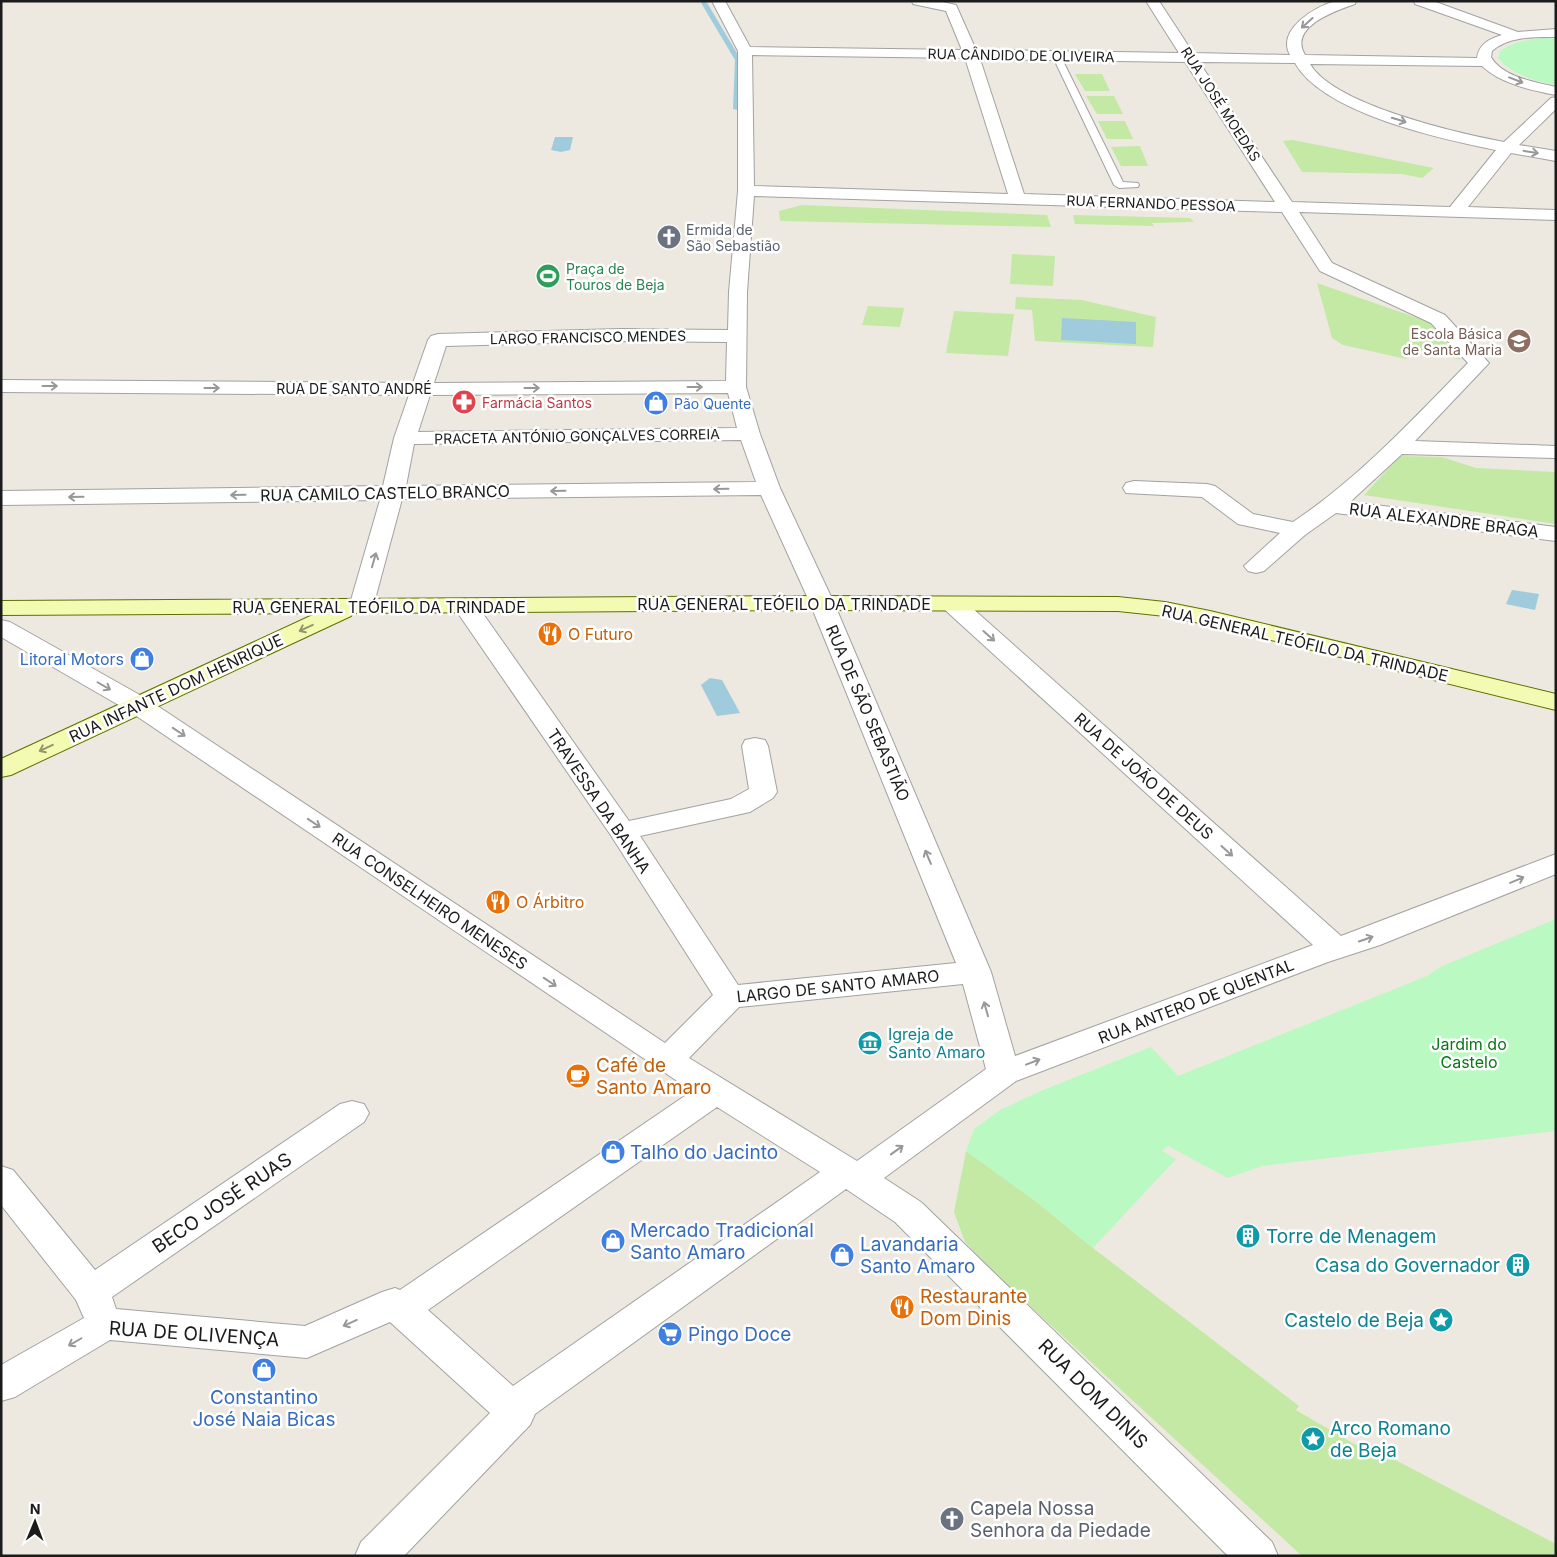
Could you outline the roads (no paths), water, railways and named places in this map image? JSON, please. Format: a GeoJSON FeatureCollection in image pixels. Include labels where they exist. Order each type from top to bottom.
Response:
{"type":"FeatureCollection","features":[{"type":"Feature","properties":{"kind":"main road","name":"RUA GENERAL TEÓFILO DA TRINDADE"},"geometry":{"type":"LineString","coordinates":[[1,608],[822,603],[1118,604],[1165,609],[1219,620],[1556,702]]}},
{"type":"Feature","properties":{"kind":"main road","name":"RUA INFANTE DOM HENRIQUE"},"geometry":{"type":"LineString","coordinates":[[1,769],[355,607]]}},
{"type":"Feature","properties":{"kind":"street","name":"RUA DE SÃO SEBASTIÃO"},"geometry":{"type":"LineString","coordinates":[[718,1],[745,52],[746,191],[738,292],[736,387],[749,434],[769,488],[822,603],[975,972],[1004,1073]]}},
{"type":"Feature","properties":{"kind":"street"},"geometry":{"type":"LineString","coordinates":[[918,1],[951,8],[971,54],[1017,197]]}},
{"type":"Feature","properties":{"kind":"street","name":"RUA JOSÉ MOEDAS"},"geometry":{"type":"LineString","coordinates":[[1152,1],[1326,267],[1438,319],[1479,363],[1397,446]]}},
{"type":"Feature","properties":{"kind":"street"},"geometry":{"type":"LineString","coordinates":[[1350,1],[1332,7],[1311,18],[1298,31],[1293,45],[1297,59],[1314,79],[1337,94],[1388,117],[1442,134],[1506,148],[1556,156]]}},
{"type":"Feature","properties":{"kind":"street"},"geometry":{"type":"LineString","coordinates":[[1420,1],[1516,36]]}},
{"type":"Feature","properties":{"kind":"street"},"geometry":{"type":"LineString","coordinates":[[1556,33],[1516,36],[1492,44],[1486,50],[1484,56],[1487,62],[1507,77],[1556,91]]}},
{"type":"Feature","properties":{"kind":"street","name":"RUA CÂNDIDO DE OLIVEIRA"},"geometry":{"type":"LineString","coordinates":[[745,52],[1487,62]]}},
{"type":"Feature","properties":{"kind":"street"},"geometry":{"type":"LineString","coordinates":[[1455,212],[1506,148],[1556,101]]}},
{"type":"Feature","properties":{"kind":"street","name":"RUA FERNANDO PESSOA"},"geometry":{"type":"LineString","coordinates":[[746,191],[1017,197],[1289,208],[1556,215]]}},
{"type":"Feature","properties":{"kind":"street","name":"LARGO FRANCISCO MENDES"},"geometry":{"type":"LineString","coordinates":[[420,389],[438,340],[621,336],[738,336]]}},
{"type":"Feature","properties":{"kind":"street","name":"RUA DE SANTO ANDRÉ"},"geometry":{"type":"LineString","coordinates":[[1,386],[420,389],[736,387]]}},
{"type":"Feature","properties":{"kind":"street"},"geometry":{"type":"LineString","coordinates":[[355,607],[394,493],[405,438],[420,389]]}},
{"type":"Feature","properties":{"kind":"street","name":"PRACETA ANTÓNIO GONÇALVES CORREIA"},"geometry":{"type":"LineString","coordinates":[[405,438],[749,434]]}},
{"type":"Feature","properties":{"kind":"street"},"geometry":{"type":"LineString","coordinates":[[1256,566],[1297,530],[1332,506],[1397,446],[1556,452]]}},
{"type":"Feature","properties":{"kind":"street","name":"RUA CAMILO CASTELO BRANCO"},"geometry":{"type":"LineString","coordinates":[[1,498],[769,488]]}},
{"type":"Feature","properties":{"kind":"street"},"geometry":{"type":"LineString","coordinates":[[1134,488],[1207,491],[1246,519],[1297,530]]}},
{"type":"Feature","properties":{"kind":"street","name":"RUA ALEXANDRE BRAGA"},"geometry":{"type":"LineString","coordinates":[[1332,506],[1556,534]]}},
{"type":"Feature","properties":{"kind":"street","name":"RUA DE JOÃO DE DEUS"},"geometry":{"type":"LineString","coordinates":[[953,604],[1336,949]]}},
{"type":"Feature","properties":{"kind":"street","name":"TRAVESSA DA BANHA"},"geometry":{"type":"LineString","coordinates":[[465,606],[622,831],[730,997]]}},
{"type":"Feature","properties":{"kind":"street","name":"RUA CONSELHEIRO MENESES"},"geometry":{"type":"LineString","coordinates":[[1,627],[138,705],[666,1060],[852,1175]]}},
{"type":"Feature","properties":{"kind":"street"},"geometry":{"type":"LineString","coordinates":[[622,831],[740,806],[764,792],[755,746]]}},
{"type":"Feature","properties":{"kind":"street","name":"RUA ANTERO DE QUENTAL"},"geometry":{"type":"LineString","coordinates":[[376,1556],[514,1411],[852,1175],[1004,1073],[1396,928],[1556,863]]}},
{"type":"Feature","properties":{"kind":"street","name":"LARGO DE SANTO AMARO"},"geometry":{"type":"LineString","coordinates":[[666,1060],[730,997],[975,972]]}},
{"type":"Feature","properties":{"kind":"street","name":"RUA DE OLIVENÇA"},"geometry":{"type":"LineString","coordinates":[[1,1385],[98,1308],[307,1342],[398,1306],[716,1091]]}},
{"type":"Feature","properties":{"kind":"street","name":"BECO JOSÉ RUAS"},"geometry":{"type":"LineString","coordinates":[[98,1308],[352,1114]]}},
{"type":"Feature","properties":{"kind":"street","name":"RUA DOM DINIS"},"geometry":{"type":"LineString","coordinates":[[852,1175],[908,1212],[1257,1556]]}},
{"type":"Feature","properties":{"kind":"street"},"geometry":{"type":"LineString","coordinates":[[1,1179],[98,1308]]}},
{"type":"Feature","properties":{"kind":"street"},"geometry":{"type":"LineString","coordinates":[[398,1306],[514,1411]]}},
{"type":"Feature","properties":{"kind":"lane"},"geometry":{"type":"LineString","coordinates":[[1056,55],[1119,185],[1134,185]]}},
{"type":"Feature","properties":{"kind":"water"},"geometry":{"type":"Polygon","coordinates":[[[555,137],[573,137],[570,150],[561,152],[551,150],[555,137]]]}},
{"type":"Feature","properties":{"kind":"water"},"geometry":{"type":"Polygon","coordinates":[[[1062,318],[1136,322],[1136,344],[1061,340],[1062,318]]]}},
{"type":"Feature","properties":{"kind":"water"},"geometry":{"type":"Polygon","coordinates":[[[1512,590],[1539,594],[1535,610],[1506,604],[1512,590]]]}},
{"type":"Feature","properties":{"kind":"water"},"geometry":{"type":"Polygon","coordinates":[[[710,678],[722,680],[740,713],[717,716],[701,685],[710,678]]]}},
{"type":"Feature","properties":{"kind":"waterway"},"geometry":{"type":"LineString","coordinates":[[703,1],[738,60],[736,109]]}},
{"type":"Feature","properties":{"kind":"place","name":"Ermida de São Sebastião"},"geometry":{"type":"Point","coordinates":[669,237]}},
{"type":"Feature","properties":{"kind":"place","name":"Praça de Touros de Beja"},"geometry":{"type":"Point","coordinates":[548,276]}},
{"type":"Feature","properties":{"kind":"place","name":"Escola Básica de Santa Maria"},"geometry":{"type":"Point","coordinates":[1519,341]}},
{"type":"Feature","properties":{"kind":"place","name":"Farmácia Santos"},"geometry":{"type":"Point","coordinates":[464,402]}},
{"type":"Feature","properties":{"kind":"place","name":"Pão Quente"},"geometry":{"type":"Point","coordinates":[656,403]}},
{"type":"Feature","properties":{"kind":"place","name":"O Futuro"},"geometry":{"type":"Point","coordinates":[550,634]}},
{"type":"Feature","properties":{"kind":"place","name":"Litoral Motors"},"geometry":{"type":"Point","coordinates":[142,659]}},
{"type":"Feature","properties":{"kind":"place","name":"O Árbitro"},"geometry":{"type":"Point","coordinates":[498,902]}},
{"type":"Feature","properties":{"kind":"place","name":"Igreja de Santo Amaro"},"geometry":{"type":"Point","coordinates":[870,1043]}},
{"type":"Feature","properties":{"kind":"place","name":"Café de Santo Amaro"},"geometry":{"type":"Point","coordinates":[578,1076]}},
{"type":"Feature","properties":{"kind":"place","name":"Talho do Jacinto"},"geometry":{"type":"Point","coordinates":[613,1152]}},
{"type":"Feature","properties":{"kind":"place","name":"Torre de Menagem"},"geometry":{"type":"Point","coordinates":[1248,1236]}},
{"type":"Feature","properties":{"kind":"place","name":"Mercado Tradicional Santo Amaro"},"geometry":{"type":"Point","coordinates":[613,1241]}},
{"type":"Feature","properties":{"kind":"place","name":"Lavandaria Santo Amaro"},"geometry":{"type":"Point","coordinates":[842,1255]}},
{"type":"Feature","properties":{"kind":"place","name":"Casa do Governador"},"geometry":{"type":"Point","coordinates":[1518,1265]}},
{"type":"Feature","properties":{"kind":"place","name":"Restaurante Dom Dinis"},"geometry":{"type":"Point","coordinates":[902,1307]}},
{"type":"Feature","properties":{"kind":"place","name":"Castelo de Beja"},"geometry":{"type":"Point","coordinates":[1441,1320]}},
{"type":"Feature","properties":{"kind":"place","name":"Pingo Doce"},"geometry":{"type":"Point","coordinates":[670,1334]}},
{"type":"Feature","properties":{"kind":"place","name":"Constantino José Naia Bicas"},"geometry":{"type":"Point","coordinates":[264,1370]}},
{"type":"Feature","properties":{"kind":"place","name":"Arco Romano de Beja"},"geometry":{"type":"Point","coordinates":[1313,1439]}},
{"type":"Feature","properties":{"kind":"place","name":"Capela Nossa Senhora da Piedade"},"geometry":{"type":"Point","coordinates":[952,1519]}},
{"type":"Feature","properties":{"kind":"park label","name":"Jardim do Castelo"},"geometry":{"type":"Point","coordinates":[1469,1053]}}]}
